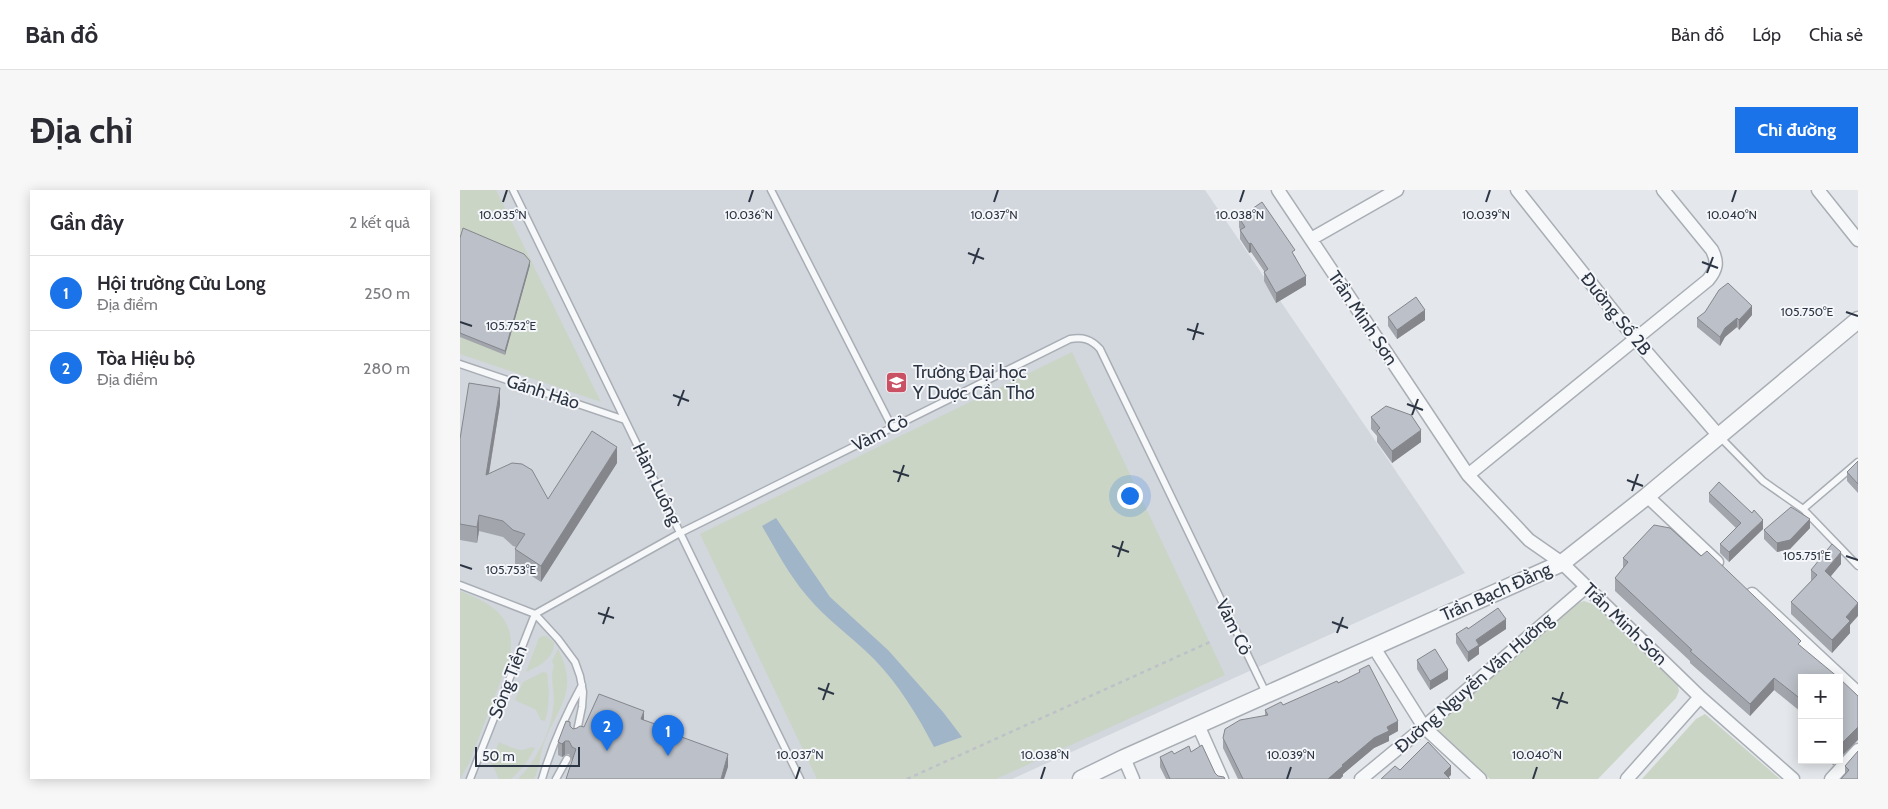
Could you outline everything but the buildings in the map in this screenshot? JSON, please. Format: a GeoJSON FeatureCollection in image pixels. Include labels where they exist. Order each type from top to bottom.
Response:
{"type":"FeatureCollection","features":[{"type":"Feature","properties":{"kind":"street","name":"Trần Minh Sơn"},"geometry":{"type":"LineString","coordinates":[[1278,190],[1468,475],[1530,540],[1562,564],[1700,697],[1793,779]]}},
{"type":"Feature","properties":{"kind":"street"},"geometry":{"type":"LineString","coordinates":[[1311,239],[1397,190]]}},
{"type":"Feature","properties":{"kind":"street","name":"Đường Số 2B"},"geometry":{"type":"LineString","coordinates":[[1517,190],[1636,340],[1718,436]]}},
{"type":"Feature","properties":{"kind":"street"},"geometry":{"type":"LineString","coordinates":[[1468,475],[1708,280],[1716,265],[1716,258],[1712,250],[1663,190]]}},
{"type":"Feature","properties":{"kind":"street"},"geometry":{"type":"LineString","coordinates":[[1818,190],[1858,240]]}},
{"type":"Feature","properties":{"kind":"street","name":"Trần Bạch Đằng"},"geometry":{"type":"LineString","coordinates":[[1081,779],[1373,646],[1562,564],[1647,496],[1858,320]]}},
{"type":"Feature","properties":{"kind":"street"},"geometry":{"type":"LineString","coordinates":[[1647,496],[1727,571]]}},
{"type":"Feature","properties":{"kind":"street"},"geometry":{"type":"LineString","coordinates":[[1742,585],[1858,694]]}},
{"type":"Feature","properties":{"kind":"street","name":"Đường Nguyễn Văn Hưởng"},"geometry":{"type":"LineString","coordinates":[[1361,779],[1586,587]]}},
{"type":"Feature","properties":{"kind":"street"},"geometry":{"type":"LineString","coordinates":[[1373,646],[1424,727],[1480,779]]}},
{"type":"Feature","properties":{"kind":"street"},"geometry":{"type":"LineString","coordinates":[[1627,779],[1700,697]]}},
{"type":"Feature","properties":{"kind":"street"},"geometry":{"type":"LineString","coordinates":[[1198,725],[1222,779]]}},
{"type":"Feature","properties":{"kind":"street"},"geometry":{"type":"LineString","coordinates":[[1831,779],[1858,750]]}},
{"type":"Feature","properties":{"kind":"street"},"geometry":{"type":"LineString","coordinates":[[1124,758],[1134,779]]}},
{"type":"Feature","properties":{"kind":"lane","name":"Hàm Luông"},"geometry":{"type":"LineString","coordinates":[[512,190],[800,779]]}},
{"type":"Feature","properties":{"kind":"lane"},"geometry":{"type":"LineString","coordinates":[[771,190],[892,427]]}},
{"type":"Feature","properties":{"kind":"lane","name":"Vàm Cỏ"},"geometry":{"type":"LineString","coordinates":[[535,614],[680,533],[1070,339],[1082,337],[1093,342],[1100,349],[1266,694]]}},
{"type":"Feature","properties":{"kind":"lane","name":"Gánh Hào"},"geometry":{"type":"LineString","coordinates":[[460,364],[625,420]]}},
{"type":"Feature","properties":{"kind":"lane"},"geometry":{"type":"LineString","coordinates":[[1718,436],[1763,481],[1803,509],[1858,566]]}},
{"type":"Feature","properties":{"kind":"lane"},"geometry":{"type":"LineString","coordinates":[[1803,509],[1858,462]]}},
{"type":"Feature","properties":{"kind":"lane"},"geometry":{"type":"LineString","coordinates":[[460,585],[535,614],[567,650],[580,676],[582,685],[582,707],[575,737]]}},
{"type":"Feature","properties":{"kind":"lane","name":"Sông Tiền"},"geometry":{"type":"LineString","coordinates":[[470,779],[535,614]]}},
{"type":"Feature","properties":{"kind":"lane"},"geometry":{"type":"LineString","coordinates":[[542,779],[554,740],[582,685]]}},
{"type":"Feature","properties":{"kind":"lane"},"geometry":{"type":"LineString","coordinates":[[556,779],[567,759]]}},
{"type":"Feature","properties":{"kind":"path"},"geometry":{"type":"LineString","coordinates":[[907,779],[1212,641]]}},
{"type":"Feature","properties":{"kind":"shaded area","name":"Trường Đại học Y Dược Cần Thơ"},"geometry":{"type":"Polygon","coordinates":[[[460,190],[1205,190],[1465,573],[1012,779],[460,779],[460,190]]]}},
{"type":"Feature","properties":{"kind":"green space"},"geometry":{"type":"Polygon","coordinates":[[[460,190],[496,190],[601,402],[460,354],[460,190]]]}},
{"type":"Feature","properties":{"kind":"green space"},"geometry":{"type":"Polygon","coordinates":[[[1072,352],[1225,675],[996,779],[817,779],[700,534],[1072,352]]]}},
{"type":"Feature","properties":{"kind":"green space"},"geometry":{"type":"Polygon","coordinates":[[[460,591],[483,601],[500,614],[506,622],[511,643],[510,657],[469,763],[460,779],[460,591]]]}},
{"type":"Feature","properties":{"kind":"green space"},"geometry":{"type":"Polygon","coordinates":[[[1584,601],[1595,605],[1677,683],[1679,691],[1676,698],[1598,779],[1490,779],[1439,733],[1435,732],[1434,723],[1579,603],[1584,601]]]}},
{"type":"Feature","properties":{"kind":"green space"},"geometry":{"type":"Polygon","coordinates":[[[546,636],[554,642],[552,653],[541,664],[526,672],[539,638],[546,636]]]}},
{"type":"Feature","properties":{"kind":"green space"},"geometry":{"type":"Polygon","coordinates":[[[558,649],[567,677],[564,699],[543,746],[534,779],[518,779],[538,753],[547,733],[554,701],[552,679],[554,666],[552,661],[558,649]]]}},
{"type":"Feature","properties":{"kind":"green space"},"geometry":{"type":"Polygon","coordinates":[[[543,672],[547,673],[549,691],[545,721],[541,720],[536,710],[515,700],[523,682],[543,672]]]}},
{"type":"Feature","properties":{"kind":"green space"},"geometry":{"type":"Polygon","coordinates":[[[1705,714],[1780,779],[1642,779],[1696,719],[1705,714]]]}},
{"type":"Feature","properties":{"kind":"green space"},"geometry":{"type":"Polygon","coordinates":[[[499,742],[520,750],[531,747],[535,748],[525,765],[511,779],[499,779],[491,762],[499,742]]]}},
{"type":"Feature","properties":{"kind":"water"},"geometry":{"type":"Polygon","coordinates":[[[776,518],[830,597],[888,650],[943,712],[962,737],[934,747],[892,679],[866,651],[823,613],[794,580],[762,526],[776,518]]]}},
{"type":"Feature","properties":{"kind":"place","name":"Trường Đại học Y Dược Cần Thơ"},"geometry":{"type":"Point","coordinates":[897,382]}},
{"type":"Feature","properties":{"kind":"place","name":"Tòa Hiệu bộ"},"geometry":{"type":"Point","coordinates":[607,751]}},
{"type":"Feature","properties":{"kind":"place","name":"Hội trường Cửu Long"},"geometry":{"type":"Point","coordinates":[668,756]}}]}
